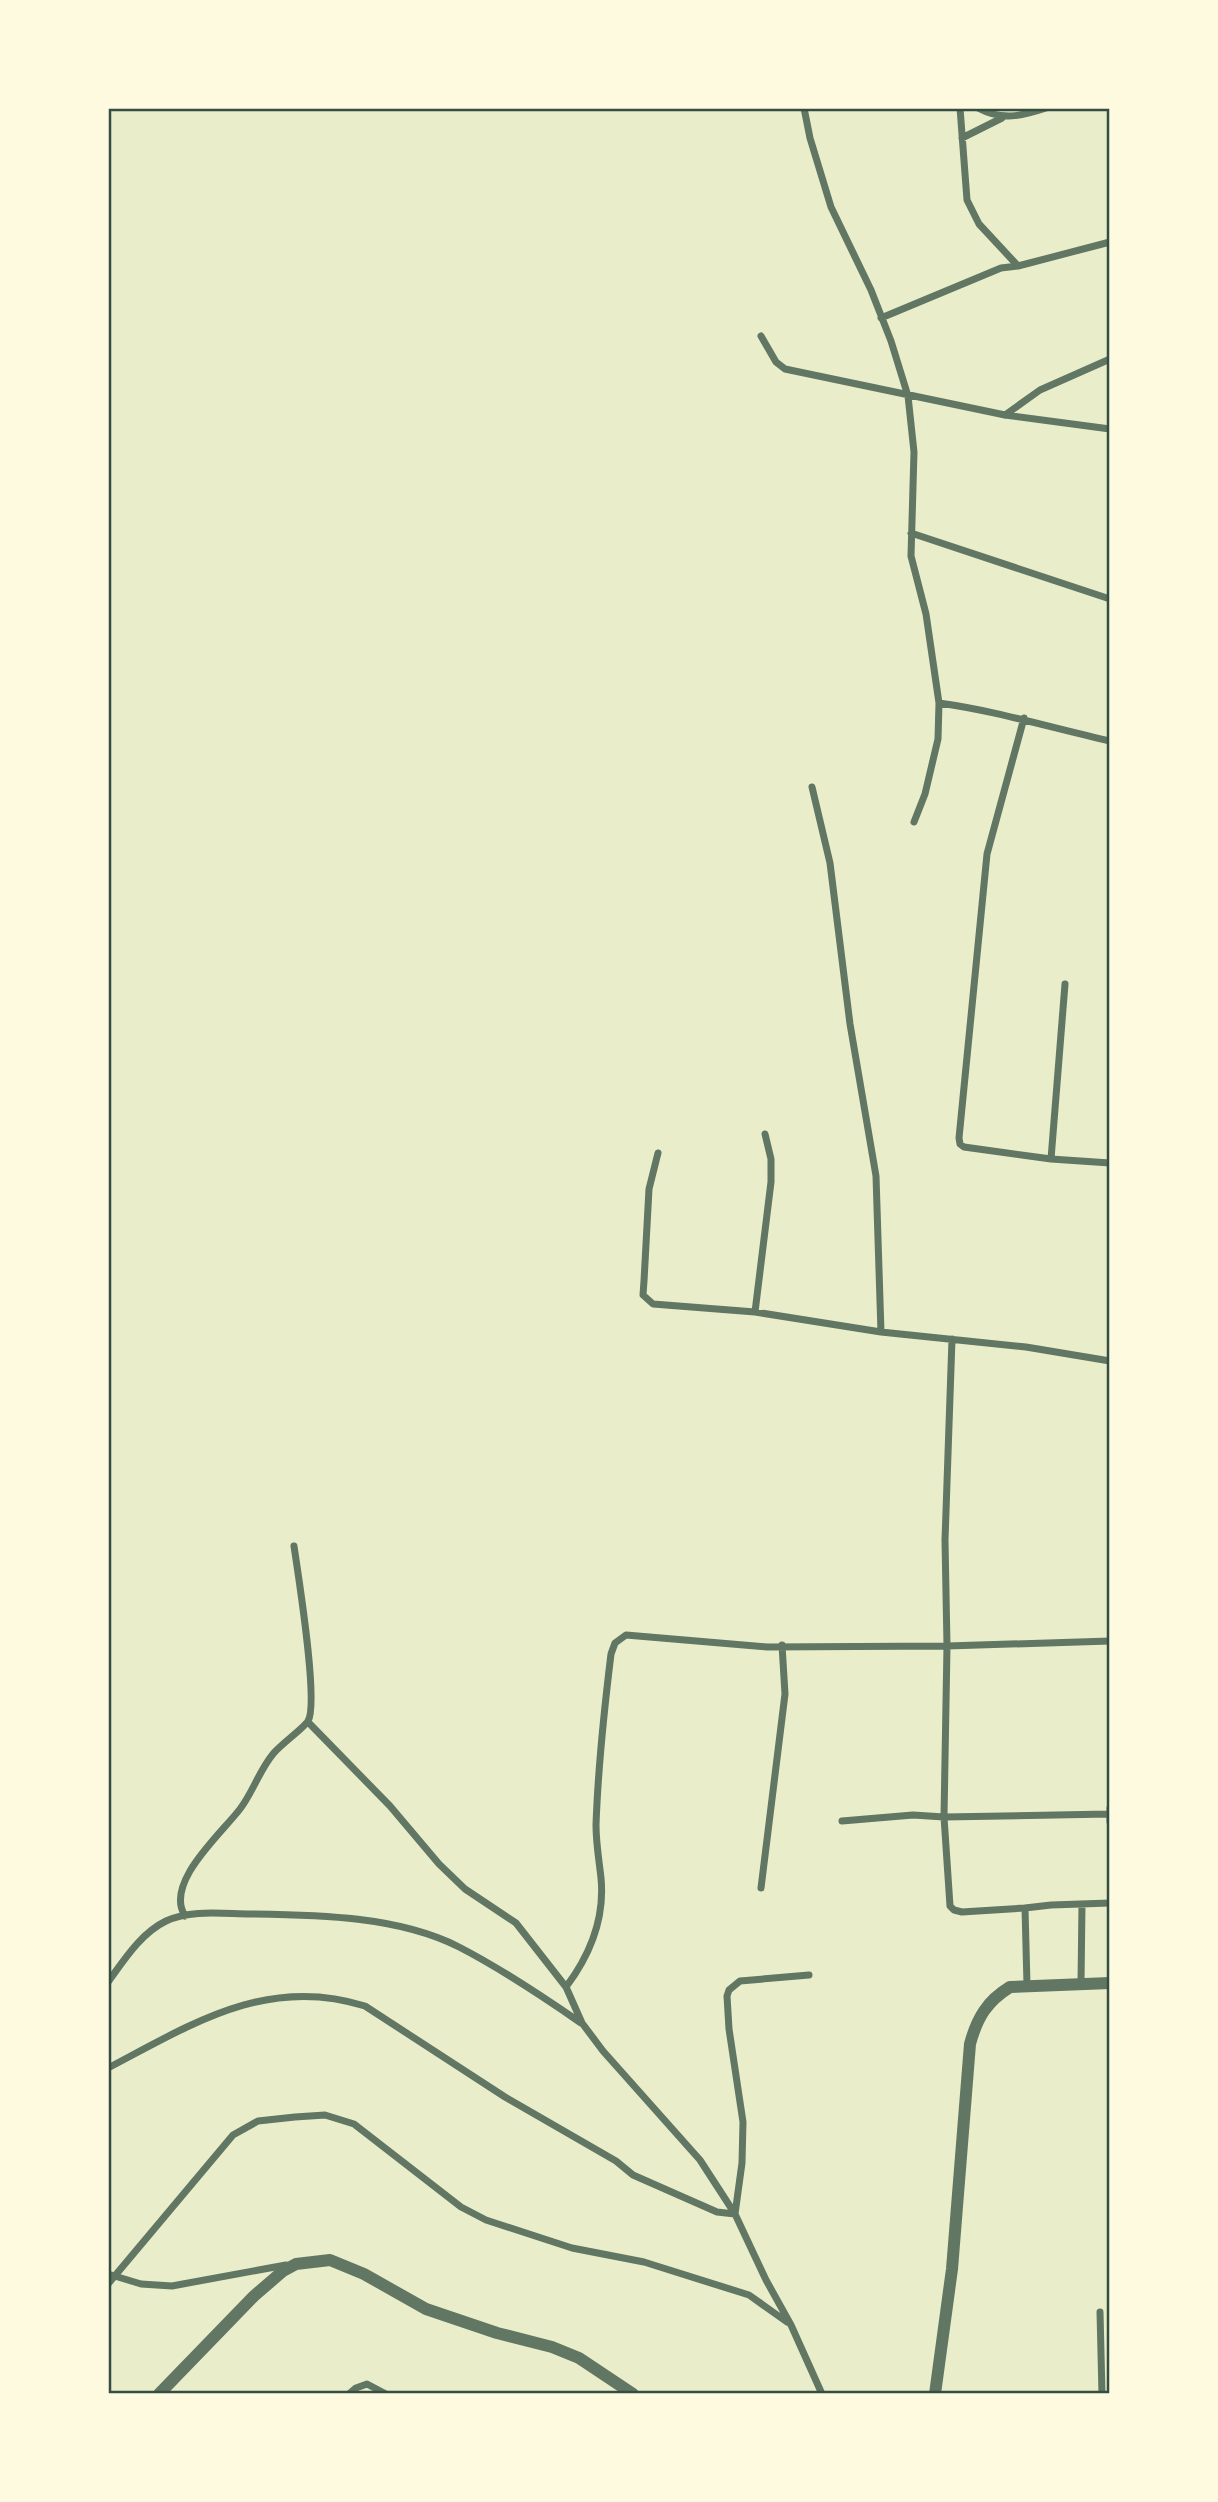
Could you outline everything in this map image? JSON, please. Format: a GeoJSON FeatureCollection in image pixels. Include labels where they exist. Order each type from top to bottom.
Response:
{"type":"FeatureCollection","features":[{"type":"Feature","properties":{"kind":"street"},"geometry":{"type":"LineString","coordinates":[[804,108],[810,138],[831,207],[871,290],[908,396],[914,452],[911,556],[926,614],[939,703],[938,739],[925,794],[914,821]]}},
{"type":"Feature","properties":{"kind":"street"},"geometry":{"type":"LineString","coordinates":[[960,108],[967,200],[979,224],[1018,266]]}},
{"type":"Feature","properties":{"kind":"street"},"geometry":{"type":"LineString","coordinates":[[978,108],[990,115],[1003,117],[1024,115],[1046,108]]}},
{"type":"Feature","properties":{"kind":"street"},"geometry":{"type":"LineString","coordinates":[[962,138],[1003,117]]}},
{"type":"Feature","properties":{"kind":"street"},"geometry":{"type":"LineString","coordinates":[[881,318],[1001,268],[1110,242]]}},
{"type":"Feature","properties":{"kind":"street"},"geometry":{"type":"LineString","coordinates":[[761,336],[776,362],[785,369],[1005,415],[1110,429]]}},
{"type":"Feature","properties":{"kind":"street"},"geometry":{"type":"LineString","coordinates":[[1005,415],[1040,390],[1110,359]]}},
{"type":"Feature","properties":{"kind":"street"},"geometry":{"type":"LineString","coordinates":[[911,533],[1110,599]]}},
{"type":"Feature","properties":{"kind":"street"},"geometry":{"type":"LineString","coordinates":[[939,703],[1024,718],[1059,730],[1110,741]]}},
{"type":"Feature","properties":{"kind":"street"},"geometry":{"type":"LineString","coordinates":[[1024,718],[986,854],[960,1144],[964,1147],[1051,1159],[1110,1163]]}},
{"type":"Feature","properties":{"kind":"street"},"geometry":{"type":"LineString","coordinates":[[812,787],[830,863],[859,1089],[876,1176],[881,1332]]}},
{"type":"Feature","properties":{"kind":"street"},"geometry":{"type":"LineString","coordinates":[[1051,1159],[1065,984]]}},
{"type":"Feature","properties":{"kind":"street"},"geometry":{"type":"LineString","coordinates":[[755,1312],[771,1182],[771,1159],[765,1134]]}},
{"type":"Feature","properties":{"kind":"street"},"geometry":{"type":"LineString","coordinates":[[658,1153],[649,1189],[643,1295],[653,1304],[755,1312],[881,1332],[1027,1347],[1110,1361]]}},
{"type":"Feature","properties":{"kind":"street"},"geometry":{"type":"LineString","coordinates":[[952,1339],[945,1541],[947,1646],[944,1816],[950,1906],[962,1912],[1110,1903]]}},
{"type":"Feature","properties":{"kind":"street"},"geometry":{"type":"LineString","coordinates":[[185,1916],[179,1898],[187,1877],[242,1807],[273,1753],[308,1722],[312,1704],[306,1632],[294,1546]]}},
{"type":"Feature","properties":{"kind":"street"},"geometry":{"type":"LineString","coordinates":[[566,1987],[589,1953],[598,1926],[601,1881],[596,1828],[600,1765],[611,1654],[615,1643],[626,1635],[767,1647],[1110,1642]]}},
{"type":"Feature","properties":{"kind":"street"},"geometry":{"type":"LineString","coordinates":[[761,1888],[785,1694],[782,1645]]}},
{"type":"Feature","properties":{"kind":"street"},"geometry":{"type":"LineString","coordinates":[[308,1722],[390,1806],[439,1864],[465,1889],[516,1923],[566,1987],[582,2023],[610,2060],[700,2160],[735,2214],[822,2393]]}},
{"type":"Feature","properties":{"kind":"street"},"geometry":{"type":"LineString","coordinates":[[1110,1808],[1110,1822]]}},
{"type":"Feature","properties":{"kind":"street"},"geometry":{"type":"LineString","coordinates":[[842,1821],[913,1815],[1109,1814]]}},
{"type":"Feature","properties":{"kind":"street"},"geometry":{"type":"LineString","coordinates":[[1081,1983],[1082,1903]]}},
{"type":"Feature","properties":{"kind":"street"},"geometry":{"type":"LineString","coordinates":[[1025,1908],[1027,1985]]}},
{"type":"Feature","properties":{"kind":"street"},"geometry":{"type":"LineString","coordinates":[[108,1982],[132,1950],[166,1921],[185,1916],[271,1914],[343,1917],[401,1927],[458,1946],[523,1983],[582,2023]]}},
{"type":"Feature","properties":{"kind":"street"},"geometry":{"type":"LineString","coordinates":[[735,2214],[742,2163],[743,2122],[729,2029],[727,1996],[729,1990],[740,1981],[809,1975]]}},
{"type":"Feature","properties":{"kind":"street"},"geometry":{"type":"LineString","coordinates":[[935,2393],[952,2269],[970,2044],[976,2023],[984,2008],[1010,1987],[1110,1983]]}},
{"type":"Feature","properties":{"kind":"street"},"geometry":{"type":"LineString","coordinates":[[108,2068],[183,2027],[246,2004],[303,1995],[346,2000],[376,2012],[484,2084],[616,2161],[633,2175],[717,2211],[735,2214]]}},
{"type":"Feature","properties":{"kind":"street"},"geometry":{"type":"LineString","coordinates":[[108,2284],[113,2274],[233,2135],[258,2121],[325,2115],[354,2124],[461,2207],[486,2220],[572,2248],[644,2262],[749,2295],[791,2325]]}},
{"type":"Feature","properties":{"kind":"street"},"geometry":{"type":"LineString","coordinates":[[113,2274],[141,2284],[172,2286],[330,2260],[348,2266],[426,2309],[497,2333],[552,2347],[579,2358],[634,2393]]}},
{"type":"Feature","properties":{"kind":"street"},"geometry":{"type":"LineString","coordinates":[[159,2393],[254,2296],[283,2271],[296,2264]]}},
{"type":"Feature","properties":{"kind":"street"},"geometry":{"type":"LineString","coordinates":[[1100,2312],[1102,2393]]}},
{"type":"Feature","properties":{"kind":"street"},"geometry":{"type":"LineString","coordinates":[[349,2393],[367,2385],[386,2393]]}}]}
